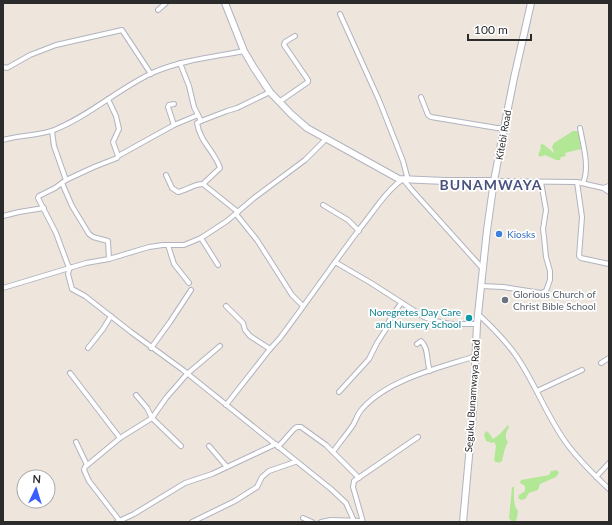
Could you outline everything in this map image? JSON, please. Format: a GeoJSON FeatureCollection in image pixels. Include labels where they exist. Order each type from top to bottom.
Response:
{"type":"FeatureCollection","features":[{"type":"Feature","properties":{"kind":"main road"},"geometry":{"type":"LineString","coordinates":[[225,3],[244,51],[270,92],[307,128],[399,179],[494,181]]}},
{"type":"Feature","properties":{"kind":"main road","name":"Kitebi Road"},"geometry":{"type":"LineString","coordinates":[[483,269],[494,181],[514,78],[531,3]]}},
{"type":"Feature","properties":{"kind":"main road","name":"Seguku Bunamwaya Road"},"geometry":{"type":"LineString","coordinates":[[463,522],[473,412],[477,324],[483,269]]}},
{"type":"Feature","properties":{"kind":"street"},"geometry":{"type":"LineString","coordinates":[[158,10],[166,3]]}},
{"type":"Feature","properties":{"kind":"street"},"geometry":{"type":"LineString","coordinates":[[340,14],[379,100],[403,161],[406,180],[411,190],[483,269]]}},
{"type":"Feature","properties":{"kind":"street"},"geometry":{"type":"LineString","coordinates":[[3,67],[7,68],[30,55],[56,45],[122,30],[151,74]]}},
{"type":"Feature","properties":{"kind":"street"},"geometry":{"type":"LineString","coordinates":[[279,102],[308,82],[284,45],[285,42],[294,36]]}},
{"type":"Feature","properties":{"kind":"street"},"geometry":{"type":"LineString","coordinates":[[3,140],[52,131],[73,121],[151,74],[173,65],[244,51]]}},
{"type":"Feature","properties":{"kind":"street"},"geometry":{"type":"LineString","coordinates":[[180,63],[201,121]]}},
{"type":"Feature","properties":{"kind":"street"},"geometry":{"type":"LineString","coordinates":[[203,184],[220,168],[202,140],[197,123],[237,108],[270,92]]}},
{"type":"Feature","properties":{"kind":"street"},"geometry":{"type":"LineString","coordinates":[[421,97],[428,115],[431,117],[504,128]]}},
{"type":"Feature","properties":{"kind":"street"},"geometry":{"type":"LineString","coordinates":[[108,99],[118,123],[119,132],[113,142],[118,156]]}},
{"type":"Feature","properties":{"kind":"street"},"geometry":{"type":"LineString","coordinates":[[174,104],[169,105],[168,107],[174,125]]}},
{"type":"Feature","properties":{"kind":"street"},"geometry":{"type":"LineString","coordinates":[[198,115],[174,125],[118,156],[117,158],[64,181],[55,188],[39,196],[38,198],[56,233],[70,268],[68,274],[72,289],[85,296],[111,316],[331,489],[346,503],[354,521]]}},
{"type":"Feature","properties":{"kind":"street"},"geometry":{"type":"LineString","coordinates":[[580,128],[585,158],[586,177],[584,183]]}},
{"type":"Feature","properties":{"kind":"street"},"geometry":{"type":"LineString","coordinates":[[52,131],[54,146],[72,206],[89,234],[93,237],[108,241],[109,259]]}},
{"type":"Feature","properties":{"kind":"street"},"geometry":{"type":"LineString","coordinates":[[3,288],[86,263],[109,259],[148,248],[168,245],[184,245],[201,238],[237,213],[305,160],[326,139]]}},
{"type":"Feature","properties":{"kind":"street"},"geometry":{"type":"LineString","coordinates":[[166,175],[172,188],[178,192],[186,191],[197,184],[203,184],[237,213],[257,240],[292,295],[303,306]]}},
{"type":"Feature","properties":{"kind":"street"},"geometry":{"type":"LineString","coordinates":[[226,405],[280,338],[335,262],[390,191],[406,180]]}},
{"type":"Feature","properties":{"kind":"street"},"geometry":{"type":"LineString","coordinates":[[494,181],[577,182],[603,188],[608,192],[609,197]]}},
{"type":"Feature","properties":{"kind":"street"},"geometry":{"type":"LineString","coordinates":[[481,286],[503,287],[541,293],[546,291],[550,280],[550,271],[546,257],[543,229],[546,210],[541,182]]}},
{"type":"Feature","properties":{"kind":"street"},"geometry":{"type":"LineString","coordinates":[[577,182],[582,217],[579,256],[581,258],[609,264]]}},
{"type":"Feature","properties":{"kind":"street"},"geometry":{"type":"LineString","coordinates":[[603,188],[609,186]]}},
{"type":"Feature","properties":{"kind":"street"},"geometry":{"type":"LineString","coordinates":[[323,205],[348,220],[359,230]]}},
{"type":"Feature","properties":{"kind":"street"},"geometry":{"type":"LineString","coordinates":[[3,216],[44,208]]}},
{"type":"Feature","properties":{"kind":"street"},"geometry":{"type":"LineString","coordinates":[[201,238],[218,265]]}},
{"type":"Feature","properties":{"kind":"street"},"geometry":{"type":"LineString","coordinates":[[168,245],[174,264],[189,283]]}},
{"type":"Feature","properties":{"kind":"street"},"geometry":{"type":"LineString","coordinates":[[335,262],[424,317],[451,324],[477,324]]}},
{"type":"Feature","properties":{"kind":"street"},"geometry":{"type":"LineString","coordinates":[[151,348],[192,290]]}},
{"type":"Feature","properties":{"kind":"street"},"geometry":{"type":"LineString","coordinates":[[339,392],[370,359],[377,343],[400,303]]}},
{"type":"Feature","properties":{"kind":"street"},"geometry":{"type":"LineString","coordinates":[[226,306],[243,323],[245,330],[250,336],[270,349]]}},
{"type":"Feature","properties":{"kind":"street"},"geometry":{"type":"LineString","coordinates":[[478,314],[498,334],[517,357],[555,425],[568,445],[596,477],[609,489]]}},
{"type":"Feature","properties":{"kind":"street"},"geometry":{"type":"LineString","coordinates":[[88,348],[111,316]]}},
{"type":"Feature","properties":{"kind":"street"},"geometry":{"type":"LineString","coordinates":[[417,344],[421,341],[425,345],[430,371]]}},
{"type":"Feature","properties":{"kind":"street"},"geometry":{"type":"LineString","coordinates":[[220,346],[186,374],[152,418],[120,438],[84,470],[89,481],[118,521],[134,514],[185,483],[212,474],[277,446],[297,427],[301,427],[326,445],[359,478]]}},
{"type":"Feature","properties":{"kind":"street"},"geometry":{"type":"LineString","coordinates":[[333,452],[352,426],[362,409],[378,395],[396,384],[476,356]]}},
{"type":"Feature","properties":{"kind":"street"},"geometry":{"type":"LineString","coordinates":[[601,363],[609,358]]}},
{"type":"Feature","properties":{"kind":"street"},"geometry":{"type":"LineString","coordinates":[[537,391],[582,370]]}},
{"type":"Feature","properties":{"kind":"street"},"geometry":{"type":"LineString","coordinates":[[70,373],[120,438]]}},
{"type":"Feature","properties":{"kind":"street"},"geometry":{"type":"LineString","coordinates":[[136,395],[147,408],[152,418],[181,446]]}},
{"type":"Feature","properties":{"kind":"street"},"geometry":{"type":"LineString","coordinates":[[321,522],[331,520],[362,522],[353,487],[354,481],[418,437]]}},
{"type":"Feature","properties":{"kind":"street"},"geometry":{"type":"LineString","coordinates":[[76,442],[88,465]]}},
{"type":"Feature","properties":{"kind":"street"},"geometry":{"type":"LineString","coordinates":[[209,446],[227,467]]}},
{"type":"Feature","properties":{"kind":"street"},"geometry":{"type":"LineString","coordinates":[[192,522],[235,501],[257,487],[262,477],[269,471],[295,462]]}},
{"type":"Feature","properties":{"kind":"street"},"geometry":{"type":"LineString","coordinates":[[596,477],[609,463]]}},
{"type":"Feature","properties":{"kind":"street"},"geometry":{"type":"LineString","coordinates":[[303,518],[312,522]]}},
{"type":"Feature","properties":{"kind":"green space"},"geometry":{"type":"Polygon","coordinates":[[[573,131],[579,132],[581,149],[565,153],[566,156],[561,157],[560,160],[556,160],[545,155],[540,157],[538,155],[541,148],[540,145],[543,144],[554,153],[552,147],[554,143],[573,131]]]}},
{"type":"Feature","properties":{"kind":"green space"},"geometry":{"type":"Polygon","coordinates":[[[508,425],[509,427],[506,436],[508,442],[502,461],[499,463],[494,461],[496,446],[494,442],[492,443],[486,441],[484,435],[486,431],[493,439],[508,425]]]}},
{"type":"Feature","properties":{"kind":"green space"},"geometry":{"type":"Polygon","coordinates":[[[557,470],[559,473],[556,477],[540,484],[538,490],[529,493],[525,499],[521,500],[518,498],[519,495],[525,491],[525,486],[520,483],[521,480],[549,475],[551,471],[557,470]]]}},
{"type":"Feature","properties":{"kind":"green space"},"geometry":{"type":"Polygon","coordinates":[[[512,487],[514,487],[516,509],[518,511],[515,522],[512,522],[509,518],[512,487]]]}},
{"type":"Feature","properties":{"kind":"waterway"},"geometry":{"type":"LineString","coordinates":[[525,44],[530,22]]}},
{"type":"Feature","properties":{"kind":"waterway"},"geometry":{"type":"LineString","coordinates":[[507,134],[508,123]]}},
{"type":"Feature","properties":{"kind":"waterway"},"geometry":{"type":"LineString","coordinates":[[498,183],[512,184]]}},
{"type":"Feature","properties":{"kind":"waterway"},"geometry":{"type":"LineString","coordinates":[[515,184],[524,184]]}},
{"type":"Feature","properties":{"kind":"place","name":"Kiosks"},"geometry":{"type":"Point","coordinates":[499,234]}},
{"type":"Feature","properties":{"kind":"place","name":"Glorious Church of Christ Bible School"},"geometry":{"type":"Point","coordinates":[505,300]}},
{"type":"Feature","properties":{"kind":"place","name":"Noregretes Day Care and Nursery School"},"geometry":{"type":"Point","coordinates":[469,318]}},
{"type":"Feature","properties":{"kind":"district","name":"BUNAMWAYA"},"geometry":{"type":"Point","coordinates":[491,185]}}]}
